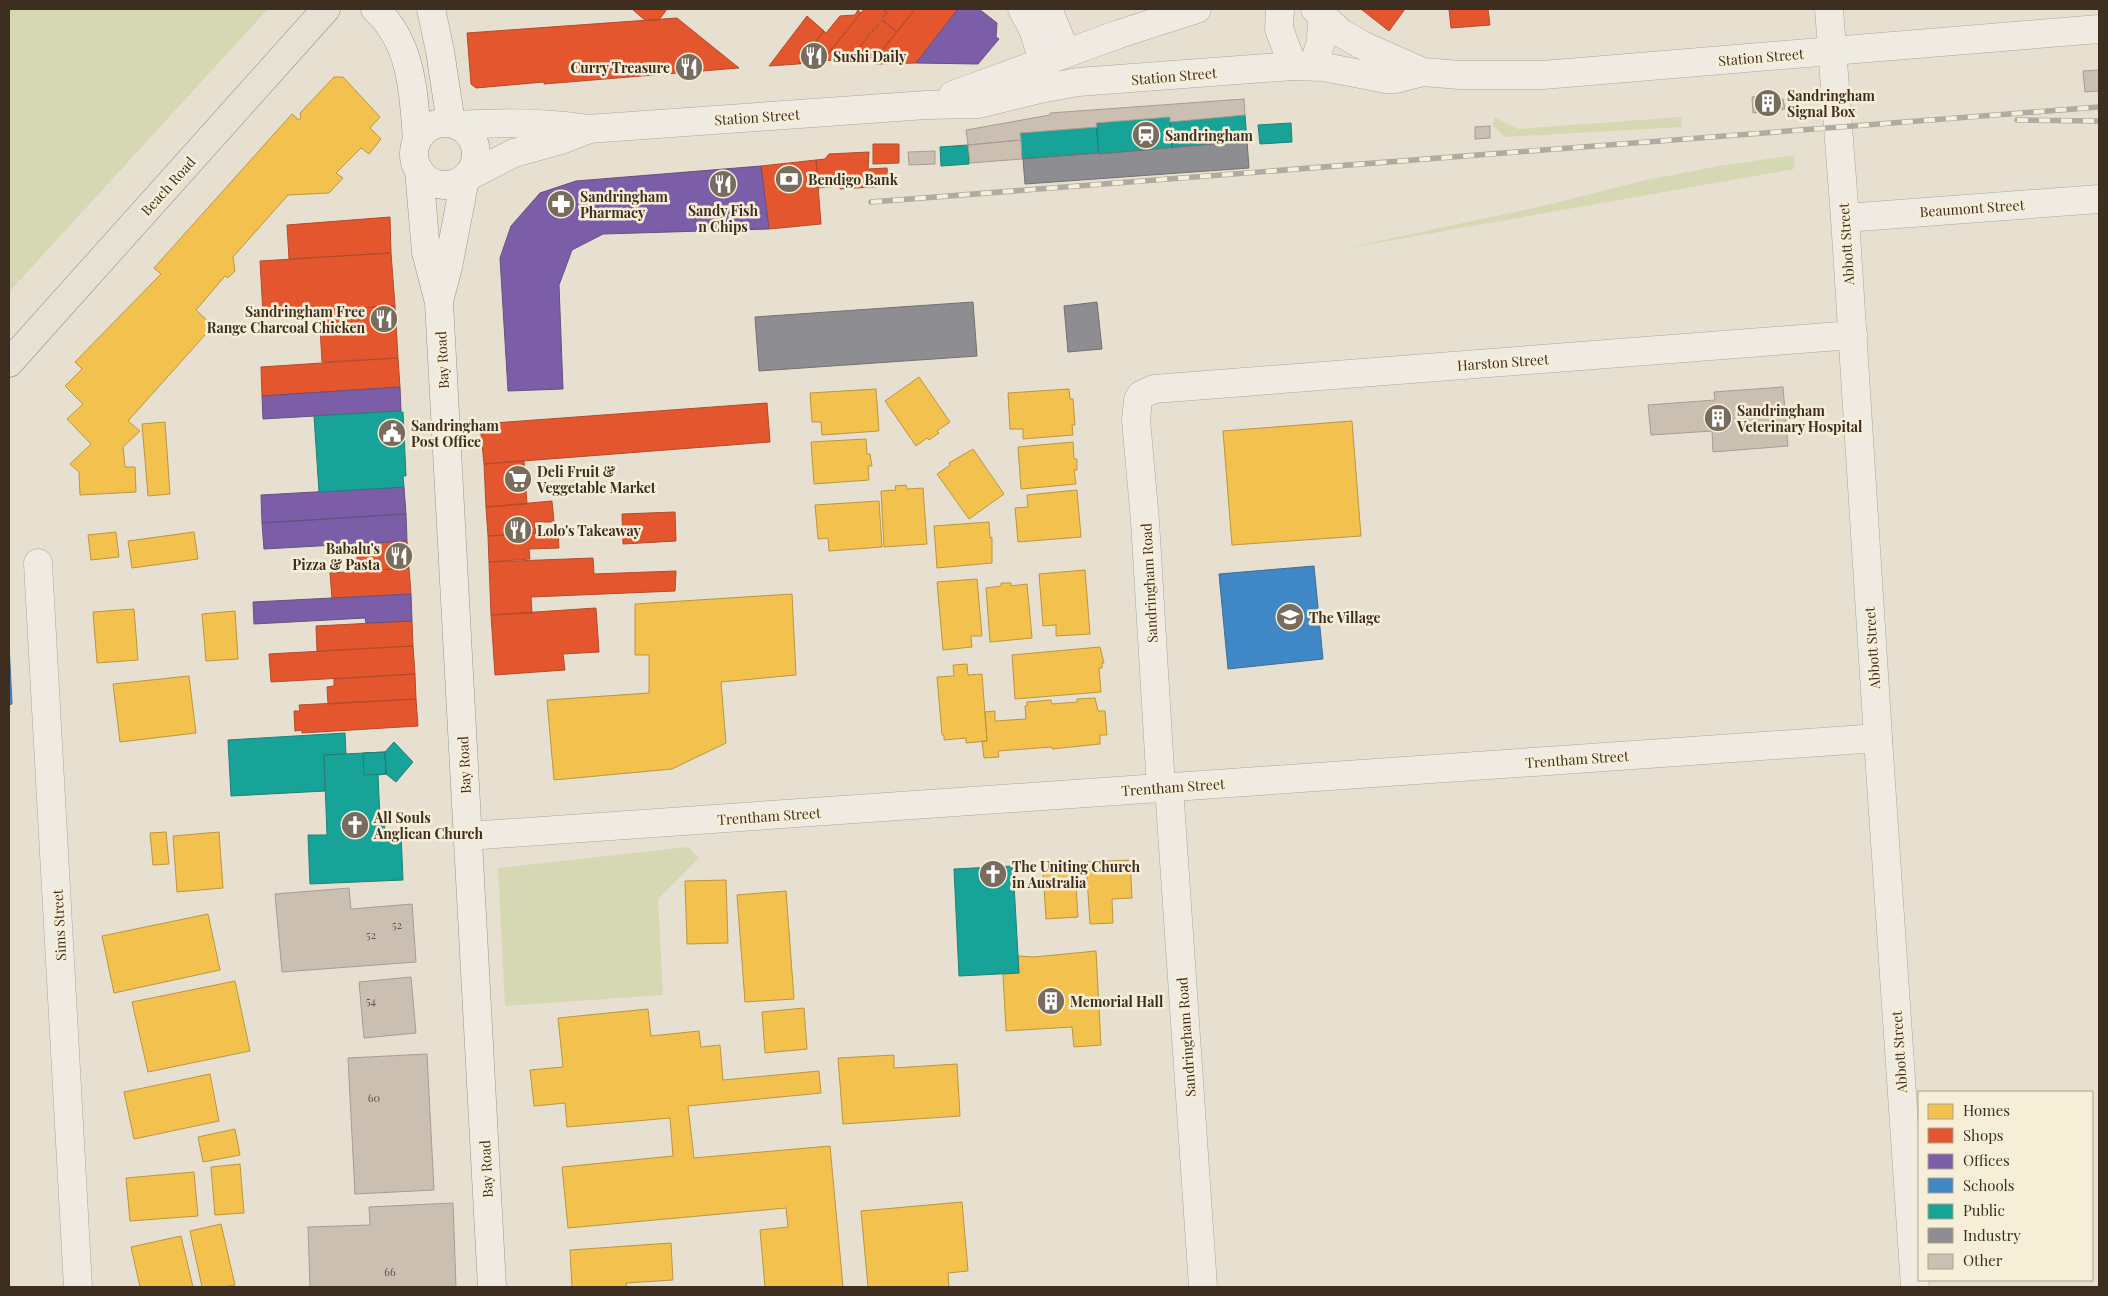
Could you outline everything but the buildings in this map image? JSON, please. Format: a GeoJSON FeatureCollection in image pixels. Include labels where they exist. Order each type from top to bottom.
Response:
{"type":"FeatureCollection","features":[{"type":"Feature","properties":{"kind":"main road","name":"Beach Road"},"geometry":{"type":"LineString","coordinates":[[9,363],[326,9]]}},
{"type":"Feature","properties":{"kind":"street"},"geometry":{"type":"LineString","coordinates":[[375,9],[392,27],[408,64],[414,93],[417,141],[415,159],[419,170],[426,179],[437,184],[454,184],[466,178],[476,160],[476,148],[468,132],[454,124],[434,125],[424,132],[417,141]]}},
{"type":"Feature","properties":{"kind":"street"},"geometry":{"type":"LineString","coordinates":[[431,9],[454,124]]}},
{"type":"Feature","properties":{"kind":"street"},"geometry":{"type":"LineString","coordinates":[[1022,9],[1033,29],[1055,58]]}},
{"type":"Feature","properties":{"kind":"street"},"geometry":{"type":"LineString","coordinates":[[1048,9],[1055,58],[1065,84]]}},
{"type":"Feature","properties":{"kind":"street","name":"Station Street"},"geometry":{"type":"LineString","coordinates":[[926,105],[1197,9]]}},
{"type":"Feature","properties":{"kind":"street"},"geometry":{"type":"LineString","coordinates":[[1280,9],[1279,29],[1303,66],[1321,42],[1319,12]]}},
{"type":"Feature","properties":{"kind":"street","name":"Abbott Street"},"geometry":{"type":"LineString","coordinates":[[1829,9],[1845,218],[1915,1287]]}},
{"type":"Feature","properties":{"kind":"street","name":"Station Street"},"geometry":{"type":"LineString","coordinates":[[1319,12],[1337,29],[1358,43],[1423,72]]}},
{"type":"Feature","properties":{"kind":"street","name":"Station Street"},"geometry":{"type":"LineString","coordinates":[[454,124],[521,122],[555,124],[588,129],[926,105],[979,104],[1065,84],[1303,66],[1386,79],[1396,79],[1423,72],[1478,76],[1543,75],[2099,29]]}},
{"type":"Feature","properties":{"kind":"street","name":"Station Street"},"geometry":{"type":"LineString","coordinates":[[466,178],[514,153],[557,142],[588,129]]}},
{"type":"Feature","properties":{"kind":"street","name":"Bay Road"},"geometry":{"type":"LineString","coordinates":[[419,170],[426,252],[439,302],[492,1287]]}},
{"type":"Feature","properties":{"kind":"street","name":"Bay Road"},"geometry":{"type":"LineString","coordinates":[[439,302],[466,178]]}},
{"type":"Feature","properties":{"kind":"street","name":"Beaumont Street"},"geometry":{"type":"LineString","coordinates":[[1845,218],[2099,199]]}},
{"type":"Feature","properties":{"kind":"street","name":"Harston Street"},"geometry":{"type":"LineString","coordinates":[[1154,389],[1852,335]]}},
{"type":"Feature","properties":{"kind":"street","name":"Sandringham Road"},"geometry":{"type":"LineString","coordinates":[[1154,389],[1141,395],[1138,400],[1136,420],[1203,1287]]}},
{"type":"Feature","properties":{"kind":"street","name":"Sims Street"},"geometry":{"type":"LineString","coordinates":[[38,563],[78,1287]]}},
{"type":"Feature","properties":{"kind":"street","name":"Trentham Street"},"geometry":{"type":"LineString","coordinates":[[468,836],[1878,738]]}},
{"type":"Feature","properties":{"kind":"green space"},"geometry":{"type":"Polygon","coordinates":[[[9,9],[268,9],[9,292],[9,9]]]}},
{"type":"Feature","properties":{"kind":"green space"},"geometry":{"type":"Polygon","coordinates":[[[1494,117],[1518,129],[1681,117],[1682,127],[1505,137],[1493,126],[1494,117]]]}},
{"type":"Feature","properties":{"kind":"green space"},"geometry":{"type":"Polygon","coordinates":[[[1795,155],[1794,169],[1342,249],[1556,203],[1641,181],[1719,166],[1795,155]]]}},
{"type":"Feature","properties":{"kind":"green space"},"geometry":{"type":"Polygon","coordinates":[[[688,847],[699,858],[658,899],[663,995],[505,1006],[498,868],[688,847]]]}},
{"type":"Feature","properties":{"kind":"railway"},"geometry":{"type":"LineString","coordinates":[[871,202],[2099,107]]}},
{"type":"Feature","properties":{"kind":"railway"},"geometry":{"type":"LineString","coordinates":[[2017,120],[2099,121]]}},
{"type":"Feature","properties":{"kind":"place","name":"Sushi Daily"},"geometry":{"type":"Point","coordinates":[814,56]}},
{"type":"Feature","properties":{"kind":"place","name":"Curry Treasure"},"geometry":{"type":"Point","coordinates":[689,67]}},
{"type":"Feature","properties":{"kind":"place","name":"Sandringham Signal Box"},"geometry":{"type":"Point","coordinates":[1768,103]}},
{"type":"Feature","properties":{"kind":"place","name":"Sandringham"},"geometry":{"type":"Point","coordinates":[1146,135]}},
{"type":"Feature","properties":{"kind":"place","name":"Bendigo Bank"},"geometry":{"type":"Point","coordinates":[789,179]}},
{"type":"Feature","properties":{"kind":"place","name":"Sandy Fish n Chips"},"geometry":{"type":"Point","coordinates":[723,184]}},
{"type":"Feature","properties":{"kind":"place","name":"Sandringham Pharmacy"},"geometry":{"type":"Point","coordinates":[561,204]}},
{"type":"Feature","properties":{"kind":"place","name":"Sandringham Free Range Charcoal Chicken"},"geometry":{"type":"Point","coordinates":[384,319]}},
{"type":"Feature","properties":{"kind":"place","name":"Sandringham Veterinary Hospital"},"geometry":{"type":"Point","coordinates":[1718,418]}},
{"type":"Feature","properties":{"kind":"place","name":"Sandringham Post Office"},"geometry":{"type":"Point","coordinates":[392,433]}},
{"type":"Feature","properties":{"kind":"place","name":"Deli Fruit & Veggetable Market"},"geometry":{"type":"Point","coordinates":[518,479]}},
{"type":"Feature","properties":{"kind":"place","name":"Lolo's Takeaway"},"geometry":{"type":"Point","coordinates":[518,530]}},
{"type":"Feature","properties":{"kind":"place","name":"Babalu's Pizza & Pasta"},"geometry":{"type":"Point","coordinates":[399,556]}},
{"type":"Feature","properties":{"kind":"place","name":"The Village"},"geometry":{"type":"Point","coordinates":[1290,617]}},
{"type":"Feature","properties":{"kind":"place","name":"All Souls Anglican Church"},"geometry":{"type":"Point","coordinates":[355,825]}},
{"type":"Feature","properties":{"kind":"place","name":"The Uniting Church in Australia"},"geometry":{"type":"Point","coordinates":[993,874]}},
{"type":"Feature","properties":{"kind":"place","name":"Memorial Hall"},"geometry":{"type":"Point","coordinates":[1051,1001]}}]}
